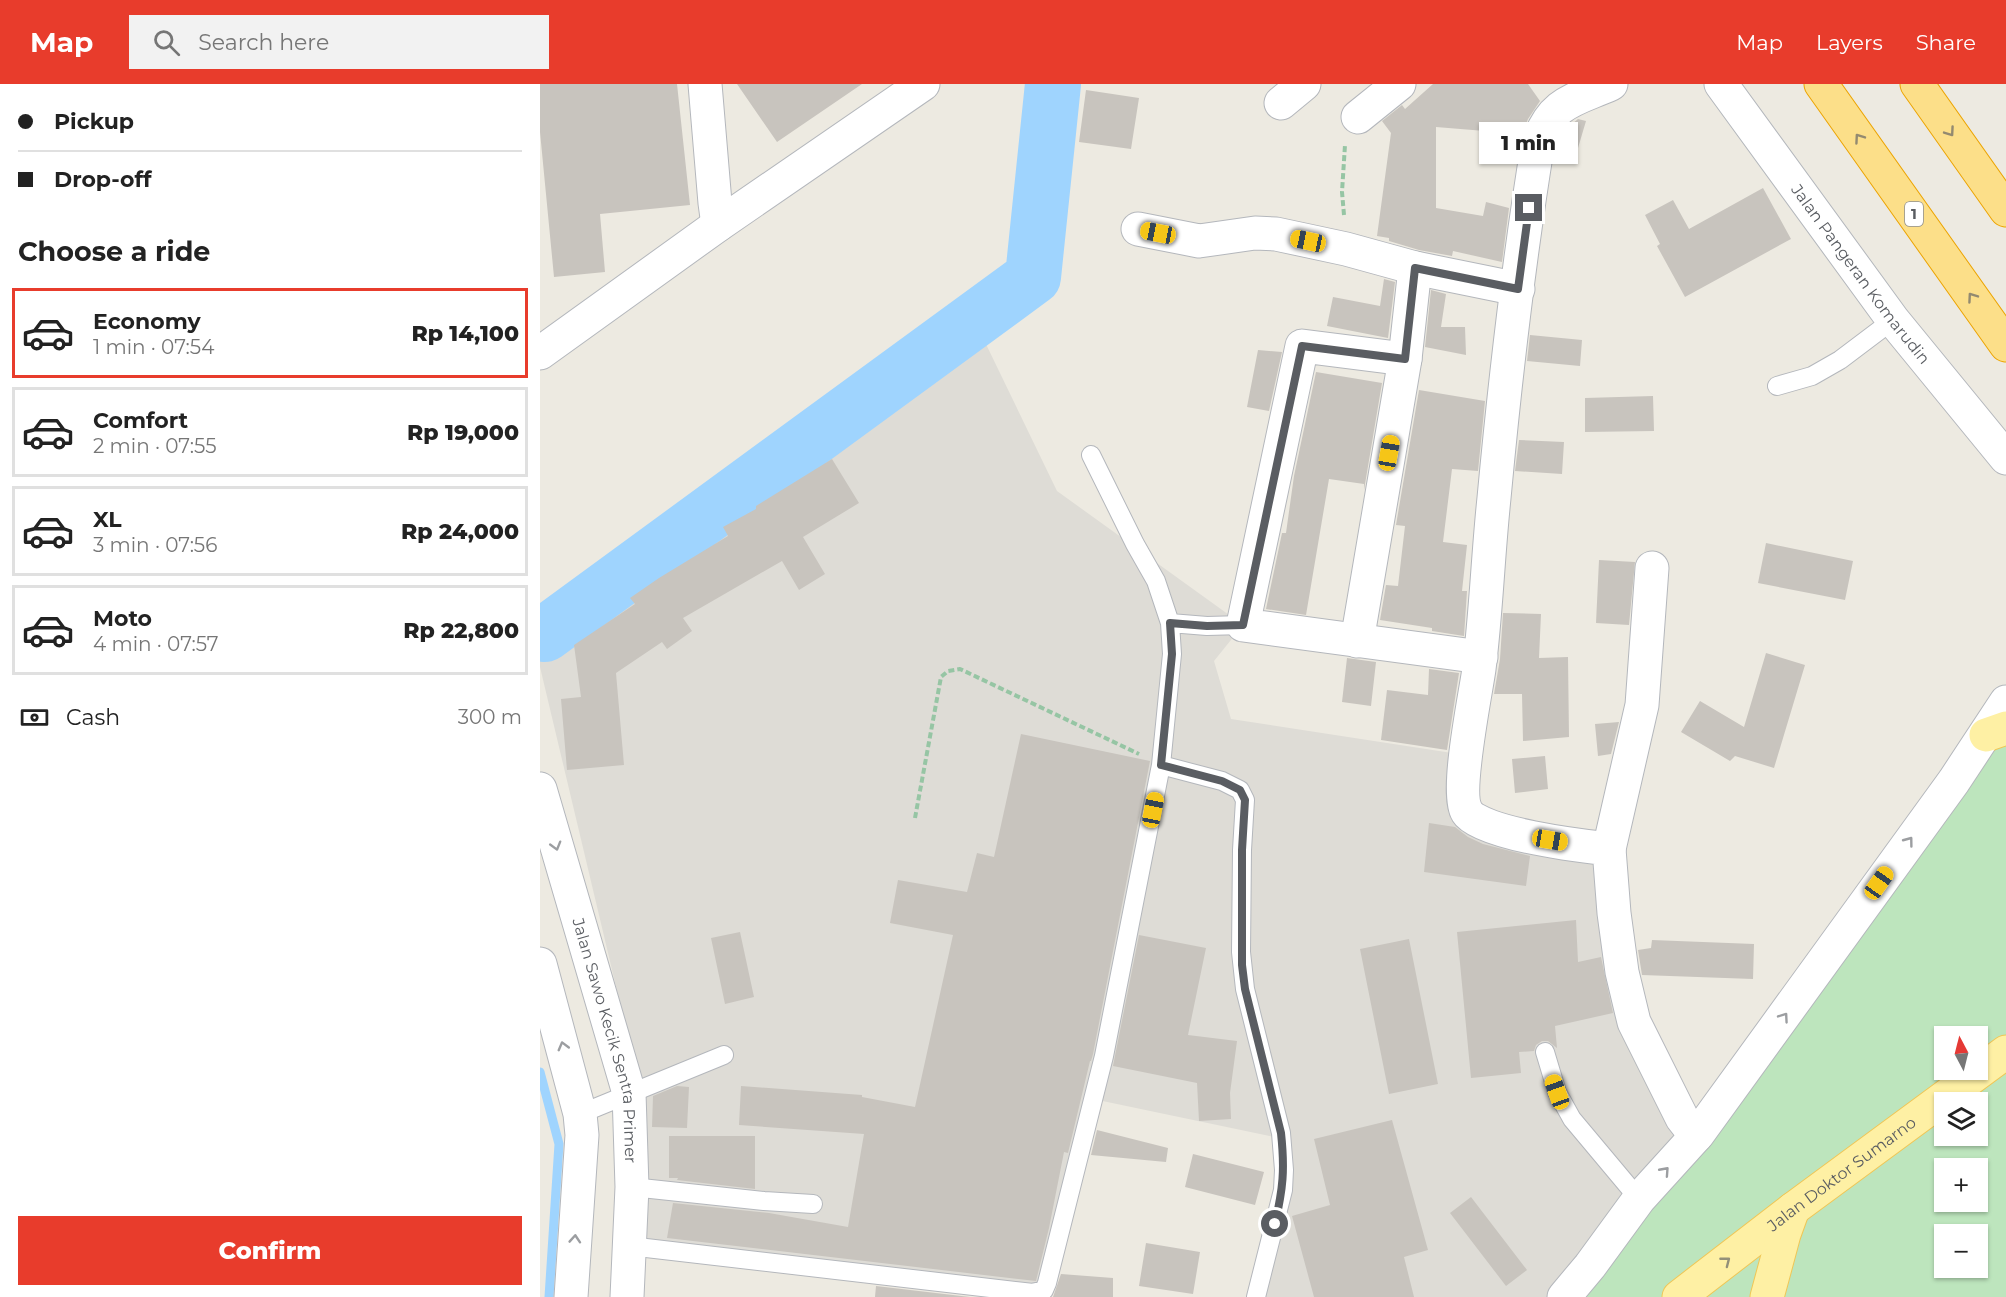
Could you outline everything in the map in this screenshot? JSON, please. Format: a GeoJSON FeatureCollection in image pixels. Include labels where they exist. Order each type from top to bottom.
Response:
{"type":"FeatureCollection","features":[{"type":"Feature","properties":{"kind":"highway","name":"1"},"geometry":{"type":"LineString","coordinates":[[1821,84],[2006,345]]}},
{"type":"Feature","properties":{"kind":"highway"},"geometry":{"type":"LineString","coordinates":[[1917,84],[2006,210]]}},
{"type":"Feature","properties":{"kind":"main road","name":"Jalan Doktor Sumarno"},"geometry":{"type":"LineString","coordinates":[[1679,1297],[1793,1209],[2006,1052]]}},
{"type":"Feature","properties":{"kind":"main road"},"geometry":{"type":"LineString","coordinates":[[1767,1297],[1793,1209]]}},
{"type":"Feature","properties":{"kind":"street"},"geometry":{"type":"LineString","coordinates":[[705,84],[718,225]]}},
{"type":"Feature","properties":{"kind":"street"},"geometry":{"type":"LineString","coordinates":[[540,353],[718,225],[923,84]]}},
{"type":"Feature","properties":{"kind":"street"},"geometry":{"type":"LineString","coordinates":[[1358,117],[1399,84]]}},
{"type":"Feature","properties":{"kind":"street"},"geometry":{"type":"LineString","coordinates":[[1609,849],[1538,838],[1488,827],[1468,814],[1463,805],[1462,793],[1481,657],[1494,497],[1534,168],[1543,129],[1550,116],[1569,102],[1611,84]]}},
{"type":"Feature","properties":{"kind":"street","name":"Jalan Pangeran Komarudin"},"geometry":{"type":"LineString","coordinates":[[1721,84],[1893,320],[2006,458]]}},
{"type":"Feature","properties":{"kind":"street"},"geometry":{"type":"LineString","coordinates":[[1138,229],[1199,241],[1255,233],[1276,234],[1346,249],[1415,268],[1518,289]]}},
{"type":"Feature","properties":{"kind":"street"},"geometry":{"type":"LineString","coordinates":[[1357,641],[1405,359],[1415,268]]}},
{"type":"Feature","properties":{"kind":"street"},"geometry":{"type":"LineString","coordinates":[[1405,359],[1302,346],[1243,625],[1481,657]]}},
{"type":"Feature","properties":{"kind":"street"},"geometry":{"type":"LineString","coordinates":[[1652,568],[1642,705],[1609,849],[1622,972],[1634,1022],[1682,1118],[1696,1136]]}},
{"type":"Feature","properties":{"kind":"street"},"geometry":{"type":"LineString","coordinates":[[1564,1297],[1590,1266],[1639,1199],[1696,1136],[1996,731],[2006,702]]}},
{"type":"Feature","properties":{"kind":"street","name":"Jalan Sawo Kecik Sentra Primer"},"geometry":{"type":"LineString","coordinates":[[540,789],[629,1093],[632,1187],[627,1297]]}},
{"type":"Feature","properties":{"kind":"street"},"geometry":{"type":"LineString","coordinates":[[540,964],[546,1007],[580,1114],[582,1135],[571,1297]]}},
{"type":"Feature","properties":{"kind":"lane"},"geometry":{"type":"LineString","coordinates":[[1777,386],[1812,376],[1840,360],[1893,320]]}},
{"type":"Feature","properties":{"kind":"lane"},"geometry":{"type":"LineString","coordinates":[[629,1246],[1033,1293],[1044,1290],[1104,1056],[1161,765],[1172,654],[1170,623],[1156,581],[1091,455]]}},
{"type":"Feature","properties":{"kind":"lane"},"geometry":{"type":"LineString","coordinates":[[1170,623],[1207,626],[1243,625]]}},
{"type":"Feature","properties":{"kind":"lane"},"geometry":{"type":"LineString","coordinates":[[1161,765],[1222,781],[1240,790],[1245,800],[1242,850],[1242,965],[1245,989],[1281,1133],[1284,1170],[1283,1190],[1256,1297]]}},
{"type":"Feature","properties":{"kind":"lane"},"geometry":{"type":"LineString","coordinates":[[1545,1052],[1557,1092],[1572,1119],[1639,1199]]}},
{"type":"Feature","properties":{"kind":"lane"},"geometry":{"type":"LineString","coordinates":[[580,1114],[724,1055]]}},
{"type":"Feature","properties":{"kind":"lane"},"geometry":{"type":"LineString","coordinates":[[632,1187],[764,1202],[813,1204]]}},
{"type":"Feature","properties":{"kind":"path"},"geometry":{"type":"LineString","coordinates":[[1346,249],[1342,192],[1346,127],[1358,117]]}},
{"type":"Feature","properties":{"kind":"path"},"geometry":{"type":"LineString","coordinates":[[915,818],[941,677],[948,671],[960,669],[1161,765]]}},
{"type":"Feature","properties":{"kind":"shaded area"},"geometry":{"type":"Polygon","coordinates":[[[983,338],[1057,491],[1243,625],[1214,661],[1231,719],[1452,753],[1463,805],[1609,849],[1622,972],[1696,1136],[1563,1297],[1256,1297],[1283,1190],[1279,1138],[1093,1099],[1044,1293],[646,1240],[643,1100],[540,667],[540,659],[983,338]]]}},
{"type":"Feature","properties":{"kind":"green space"},"geometry":{"type":"Polygon","coordinates":[[[2006,728],[2006,1297],[1564,1297],[2006,728]]]}},
{"type":"Feature","properties":{"kind":"building"},"geometry":{"type":"Polygon","coordinates":[[[540,84],[677,84],[690,205],[600,214],[605,272],[554,277],[540,132],[540,84]]]}},
{"type":"Feature","properties":{"kind":"building"},"geometry":{"type":"Polygon","coordinates":[[[737,84],[862,84],[777,142],[737,84]]]}},
{"type":"Feature","properties":{"kind":"building"},"geometry":{"type":"Polygon","coordinates":[[[1433,84],[1528,84],[1540,101],[1528,119],[1520,140],[1496,136],[1497,132],[1436,127],[1436,208],[1483,216],[1486,202],[1509,208],[1502,262],[1453,251],[1452,256],[1419,250],[1389,241],[1389,238],[1377,236],[1391,133],[1382,121],[1402,105],[1405,109],[1433,84]]]}},
{"type":"Feature","properties":{"kind":"building"},"geometry":{"type":"Polygon","coordinates":[[[1086,90],[1139,98],[1131,149],[1079,142],[1086,90]]]}},
{"type":"Feature","properties":{"kind":"building"},"geometry":{"type":"Polygon","coordinates":[[[1578,119],[1586,121],[1578,148],[1558,143],[1565,130],[1578,119]]]}},
{"type":"Feature","properties":{"kind":"building"},"geometry":{"type":"Polygon","coordinates":[[[1763,188],[1791,239],[1685,297],[1657,246],[1660,244],[1645,215],[1673,200],[1689,229],[1763,188]]]}},
{"type":"Feature","properties":{"kind":"building"},"geometry":{"type":"Polygon","coordinates":[[[1384,279],[1395,282],[1388,338],[1327,326],[1333,297],[1380,306],[1384,279]]]}},
{"type":"Feature","properties":{"kind":"building"},"geometry":{"type":"Polygon","coordinates":[[[1431,290],[1446,294],[1441,327],[1465,327],[1466,355],[1425,347],[1431,290]]]}},
{"type":"Feature","properties":{"kind":"building"},"geometry":{"type":"Polygon","coordinates":[[[1530,335],[1582,340],[1580,366],[1527,361],[1530,335]]]}},
{"type":"Feature","properties":{"kind":"building"},"geometry":{"type":"Polygon","coordinates":[[[1258,350],[1282,352],[1269,411],[1247,407],[1258,350]]]}},
{"type":"Feature","properties":{"kind":"building"},"geometry":{"type":"Polygon","coordinates":[[[1316,372],[1382,383],[1364,490],[1364,484],[1329,479],[1306,615],[1266,609],[1282,533],[1286,533],[1294,476],[1316,372]]]}},
{"type":"Feature","properties":{"kind":"building"},"geometry":{"type":"Polygon","coordinates":[[[1419,390],[1485,401],[1478,471],[1452,469],[1443,542],[1467,545],[1462,591],[1467,591],[1464,636],[1432,631],[1432,628],[1380,620],[1386,585],[1398,586],[1405,526],[1396,525],[1419,390]]]}},
{"type":"Feature","properties":{"kind":"building"},"geometry":{"type":"Polygon","coordinates":[[[1653,396],[1654,431],[1585,432],[1585,398],[1653,396]]]}},
{"type":"Feature","properties":{"kind":"building"},"geometry":{"type":"Polygon","coordinates":[[[1519,440],[1564,442],[1562,474],[1515,471],[1519,440]]]}},
{"type":"Feature","properties":{"kind":"building"},"geometry":{"type":"Polygon","coordinates":[[[832,459],[859,503],[803,537],[825,574],[799,590],[782,561],[683,618],[692,631],[667,649],[662,642],[616,673],[624,765],[567,770],[561,699],[581,697],[574,645],[635,604],[630,598],[728,536],[723,527],[756,509],[756,506],[832,459]]]}},
{"type":"Feature","properties":{"kind":"building"},"geometry":{"type":"Polygon","coordinates":[[[1766,543],[1853,561],[1845,600],[1758,583],[1766,543]]]}},
{"type":"Feature","properties":{"kind":"building"},"geometry":{"type":"Polygon","coordinates":[[[1599,560],[1635,562],[1629,625],[1596,623],[1599,560]]]}},
{"type":"Feature","properties":{"kind":"building"},"geometry":{"type":"Polygon","coordinates":[[[1503,613],[1541,614],[1539,658],[1568,657],[1569,737],[1523,741],[1522,694],[1494,694],[1500,659],[1503,613]]]}},
{"type":"Feature","properties":{"kind":"building"},"geometry":{"type":"Polygon","coordinates":[[[1766,653],[1805,665],[1774,768],[1735,756],[1730,761],[1681,732],[1700,701],[1744,727],[1766,653]]]}},
{"type":"Feature","properties":{"kind":"building"},"geometry":{"type":"Polygon","coordinates":[[[1347,658],[1376,662],[1371,706],[1342,702],[1347,658]]]}},
{"type":"Feature","properties":{"kind":"building"},"geometry":{"type":"Polygon","coordinates":[[[1429,669],[1459,673],[1447,750],[1381,740],[1387,690],[1428,695],[1429,669]]]}},
{"type":"Feature","properties":{"kind":"building"},"geometry":{"type":"Polygon","coordinates":[[[1619,722],[1611,754],[1598,756],[1595,724],[1619,722]]]}},
{"type":"Feature","properties":{"kind":"building"},"geometry":{"type":"Polygon","coordinates":[[[1021,734],[1150,761],[1093,1054],[1068,1153],[1064,1152],[1036,1281],[667,1238],[673,1203],[769,1213],[848,1227],[864,1134],[739,1125],[741,1086],[862,1095],[862,1097],[915,1107],[953,935],[890,923],[898,880],[967,892],[977,853],[994,857],[1021,734]]]}},
{"type":"Feature","properties":{"kind":"building"},"geometry":{"type":"Polygon","coordinates":[[[1545,756],[1548,789],[1515,793],[1512,759],[1545,756]]]}},
{"type":"Feature","properties":{"kind":"building"},"geometry":{"type":"Polygon","coordinates":[[[1429,823],[1455,827],[1468,837],[1483,844],[1530,856],[1526,886],[1424,872],[1429,823]]]}},
{"type":"Feature","properties":{"kind":"building"},"geometry":{"type":"Polygon","coordinates":[[[1576,920],[1578,962],[1601,957],[1613,1013],[1555,1026],[1557,1048],[1548,1041],[1542,1041],[1536,1045],[1534,1051],[1519,1052],[1521,1073],[1471,1078],[1457,932],[1576,920]]]}},
{"type":"Feature","properties":{"kind":"building"},"geometry":{"type":"Polygon","coordinates":[[[740,932],[754,997],[725,1004],[711,938],[740,932]]]}},
{"type":"Feature","properties":{"kind":"building"},"geometry":{"type":"Polygon","coordinates":[[[1139,935],[1206,948],[1188,1035],[1237,1041],[1230,1093],[1231,1119],[1199,1121],[1197,1083],[1113,1066],[1139,935]]]}},
{"type":"Feature","properties":{"kind":"building"},"geometry":{"type":"Polygon","coordinates":[[[1409,939],[1438,1084],[1389,1094],[1360,949],[1409,939]]]}},
{"type":"Feature","properties":{"kind":"building"},"geometry":{"type":"Polygon","coordinates":[[[1652,940],[1754,944],[1753,979],[1642,975],[1638,950],[1651,948],[1652,940]]]}},
{"type":"Feature","properties":{"kind":"building"},"geometry":{"type":"Polygon","coordinates":[[[677,1086],[689,1087],[687,1128],[652,1127],[653,1096],[677,1086]]]}},
{"type":"Feature","properties":{"kind":"building"},"geometry":{"type":"Polygon","coordinates":[[[1392,1120],[1428,1250],[1404,1257],[1414,1297],[1314,1297],[1292,1216],[1330,1205],[1314,1139],[1392,1120]]]}},
{"type":"Feature","properties":{"kind":"building"},"geometry":{"type":"Polygon","coordinates":[[[1097,1130],[1168,1148],[1166,1162],[1091,1155],[1097,1130]]]}},
{"type":"Feature","properties":{"kind":"building"},"geometry":{"type":"Polygon","coordinates":[[[669,1136],[755,1136],[755,1189],[669,1178],[669,1136]]]}},
{"type":"Feature","properties":{"kind":"building"},"geometry":{"type":"Polygon","coordinates":[[[1193,1154],[1264,1172],[1255,1205],[1185,1187],[1193,1154]]]}},
{"type":"Feature","properties":{"kind":"building"},"geometry":{"type":"Polygon","coordinates":[[[1471,1197],[1527,1270],[1506,1286],[1450,1213],[1471,1197]]]}},
{"type":"Feature","properties":{"kind":"building"},"geometry":{"type":"Polygon","coordinates":[[[1146,1243],[1200,1252],[1193,1294],[1139,1286],[1146,1243]]]}},
{"type":"Feature","properties":{"kind":"building"},"geometry":{"type":"Polygon","coordinates":[[[1061,1274],[1113,1278],[1113,1297],[1053,1297],[1061,1274]]]}},
{"type":"Feature","properties":{"kind":"building"},"geometry":{"type":"Polygon","coordinates":[[[876,1286],[970,1297],[875,1297],[876,1286]]]}},
{"type":"Feature","properties":{"kind":"waterway"},"geometry":{"type":"LineString","coordinates":[[545,634],[1033,277],[1053,84]]}},
{"type":"Feature","properties":{"kind":"waterway"},"geometry":{"type":"LineString","coordinates":[[540,1072],[559,1144],[549,1297]]}},
{"type":"Feature","properties":{"kind":"route"},"geometry":{"type":"LineString","coordinates":[[1275,1224],[1283,1190],[1281,1133],[1245,989],[1241,952],[1245,800],[1240,790],[1232,785],[1161,765],[1172,654],[1170,623],[1207,626],[1243,625],[1302,346],[1405,359],[1415,268],[1518,289],[1529,208]]}}]}
